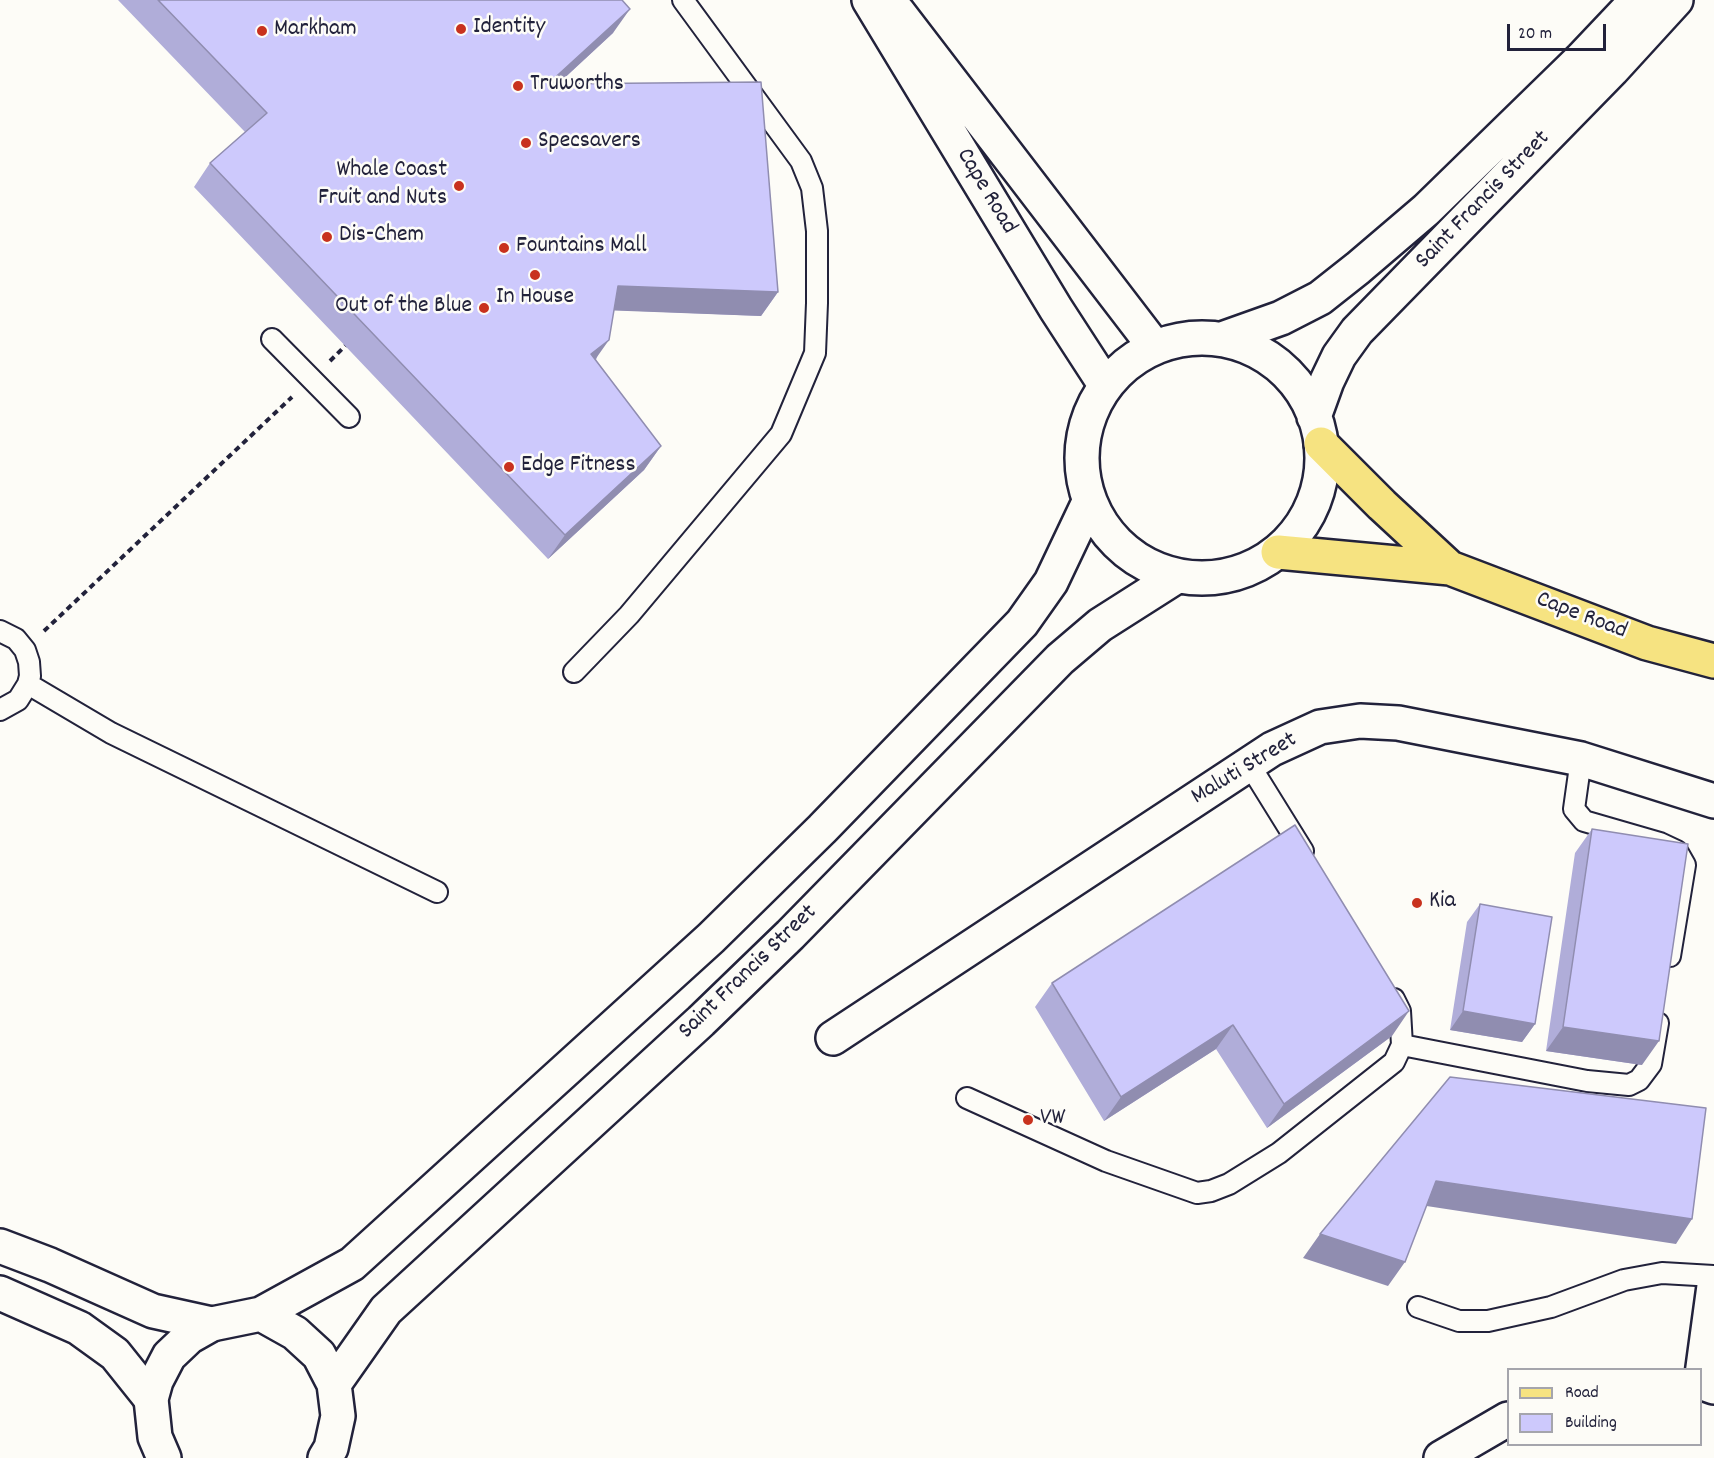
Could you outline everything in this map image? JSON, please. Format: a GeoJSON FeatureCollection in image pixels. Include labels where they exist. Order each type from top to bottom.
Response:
{"type":"FeatureCollection","features":[{"type":"Feature","properties":{"kind":"main road","name":"Cape Road"},"geometry":{"type":"LineString","coordinates":[[1318,430],[1382,505],[1450,568]]}},
{"type":"Feature","properties":{"kind":"main road","name":"Cape Road"},"geometry":{"type":"LineString","coordinates":[[1278,552],[1450,568],[1647,643],[1714,661]]}},
{"type":"Feature","properties":{"kind":"street","name":"Cape Road"},"geometry":{"type":"LineString","coordinates":[[869,0],[1056,309],[1104,383]]}},
{"type":"Feature","properties":{"kind":"street","name":"Cape Road"},"geometry":{"type":"LineString","coordinates":[[889,0],[1154,346]]}},
{"type":"Feature","properties":{"kind":"street","name":"Saint Francis Street"},"geometry":{"type":"LineString","coordinates":[[1222,339],[1281,318],[1320,298],[1358,268],[1426,210],[1582,58],[1637,0]]}},
{"type":"Feature","properties":{"kind":"street","name":"Saint Francis Street"},"geometry":{"type":"LineString","coordinates":[[1318,430],[1327,381],[1339,356],[1357,331],[1612,70],[1676,0]]}},
{"type":"Feature","properties":{"kind":"street","name":"Cape Road"},"geometry":{"type":"LineString","coordinates":[[1187,338],[1222,339],[1254,349],[1283,368],[1305,395],[1318,430],[1323,461],[1317,495],[1302,526],[1278,552],[1247,570],[1213,578],[1177,576],[1144,563],[1113,542],[1089,502],[1082,470],[1084,431],[1089,410],[1104,383],[1129,361],[1154,346],[1187,338]]}},
{"type":"Feature","properties":{"kind":"street"},"geometry":{"type":"LineString","coordinates":[[155,1451],[151,1399],[156,1381],[169,1356],[189,1337],[212,1324],[261,1314],[352,1263],[711,938],[822,829],[1022,623],[1051,582],[1089,502]]}},
{"type":"Feature","properties":{"kind":"street","name":"Saint Francis Street"},"geometry":{"type":"LineString","coordinates":[[334,1384],[386,1310],[790,935],[1060,659],[1100,625],[1177,576]]}},
{"type":"Feature","properties":{"kind":"street","name":"Maluti Street"},"geometry":{"type":"LineString","coordinates":[[833,1038],[1272,749],[1320,727],[1360,721],[1398,723],[1581,759],[1714,801]]}},
{"type":"Feature","properties":{"kind":"street"},"geometry":{"type":"LineString","coordinates":[[0,1246],[50,1265],[153,1311],[212,1324]]}},
{"type":"Feature","properties":{"kind":"street"},"geometry":{"type":"LineString","coordinates":[[1702,1375],[1714,1286]]}},
{"type":"Feature","properties":{"kind":"street"},"geometry":{"type":"LineString","coordinates":[[0,1293],[79,1328],[115,1354],[151,1399]]}},
{"type":"Feature","properties":{"kind":"street"},"geometry":{"type":"LineString","coordinates":[[261,1314],[295,1333],[319,1355],[334,1384],[338,1416],[336,1449]]}},
{"type":"Feature","properties":{"kind":"street"},"geometry":{"type":"LineString","coordinates":[[1441,1458],[1507,1420]]}},
{"type":"Feature","properties":{"kind":"lane"},"geometry":{"type":"LineString","coordinates":[[574,672],[629,615],[781,434],[815,353],[817,231],[812,188],[801,161],[683,0]]}},
{"type":"Feature","properties":{"kind":"lane"},"geometry":{"type":"LineString","coordinates":[[272,339],[349,417]]}},
{"type":"Feature","properties":{"kind":"lane"},"geometry":{"type":"LineString","coordinates":[[0,631],[16,639],[29,662],[28,684],[18,700],[0,710]]}},
{"type":"Feature","properties":{"kind":"lane"},"geometry":{"type":"LineString","coordinates":[[28,684],[111,733],[437,892]]}},
{"type":"Feature","properties":{"kind":"lane"},"geometry":{"type":"LineString","coordinates":[[1581,759],[1575,809],[1584,821],[1660,843],[1677,851],[1685,865],[1667,974]]}},
{"type":"Feature","properties":{"kind":"lane"},"geometry":{"type":"LineString","coordinates":[[1249,764],[1312,866]]}},
{"type":"Feature","properties":{"kind":"lane"},"geometry":{"type":"LineString","coordinates":[[967,1098],[1106,1161],[1197,1193],[1211,1191],[1229,1184],[1280,1153],[1394,1062],[1402,1045],[1400,1011],[1387,987]]}},
{"type":"Feature","properties":{"kind":"lane"},"geometry":{"type":"LineString","coordinates":[[1402,1045],[1587,1082],[1629,1085],[1639,1080],[1651,1065],[1661,1008]]}},
{"type":"Feature","properties":{"kind":"lane"},"geometry":{"type":"LineString","coordinates":[[1418,1307],[1459,1321],[1488,1321],[1551,1307],[1633,1279],[1662,1273],[1714,1276]]}},
{"type":"Feature","properties":{"kind":"path"},"geometry":{"type":"LineString","coordinates":[[24,650],[349,342]]}},
{"type":"Feature","properties":{"kind":"building","name":"Fountains Mall"},"geometry":{"type":"Polygon","coordinates":[[[158,0],[622,0],[630,9],[548,84],[761,82],[778,292],[618,286],[609,340],[591,354],[661,446],[565,535],[210,163],[267,113],[158,0]]]}},
{"type":"Feature","properties":{"kind":"building"},"geometry":{"type":"Polygon","coordinates":[[[1295,825],[1409,1011],[1284,1104],[1233,1025],[1121,1097],[1052,983],[1295,825]]]}},
{"type":"Feature","properties":{"kind":"building"},"geometry":{"type":"Polygon","coordinates":[[[1592,829],[1688,844],[1659,1041],[1563,1027],[1592,829]]]}},
{"type":"Feature","properties":{"kind":"building"},"geometry":{"type":"Polygon","coordinates":[[[1480,904],[1552,917],[1535,1024],[1463,1011],[1480,904]]]}},
{"type":"Feature","properties":{"kind":"building"},"geometry":{"type":"Polygon","coordinates":[[[1450,1077],[1706,1108],[1692,1219],[1436,1181],[1405,1262],[1320,1234],[1450,1077]]]}},
{"type":"Feature","properties":{"kind":"place","name":"Identity"},"geometry":{"type":"Point","coordinates":[461,29]}},
{"type":"Feature","properties":{"kind":"place","name":"Markham"},"geometry":{"type":"Point","coordinates":[262,31]}},
{"type":"Feature","properties":{"kind":"place","name":"Truworths"},"geometry":{"type":"Point","coordinates":[518,86]}},
{"type":"Feature","properties":{"kind":"place","name":"Specsavers"},"geometry":{"type":"Point","coordinates":[526,143]}},
{"type":"Feature","properties":{"kind":"place","name":"Whale Coast Fruit and Nuts"},"geometry":{"type":"Point","coordinates":[459,186]}},
{"type":"Feature","properties":{"kind":"place","name":"Dis-Chem"},"geometry":{"type":"Point","coordinates":[327,237]}},
{"type":"Feature","properties":{"kind":"place","name":"Fountains Mall"},"geometry":{"type":"Point","coordinates":[504,248]}},
{"type":"Feature","properties":{"kind":"place","name":"In House"},"geometry":{"type":"Point","coordinates":[535,275]}},
{"type":"Feature","properties":{"kind":"place","name":"Out of the Blue"},"geometry":{"type":"Point","coordinates":[484,308]}},
{"type":"Feature","properties":{"kind":"place","name":"Edge Fitness"},"geometry":{"type":"Point","coordinates":[509,467]}},
{"type":"Feature","properties":{"kind":"place","name":"Kia"},"geometry":{"type":"Point","coordinates":[1417,903]}},
{"type":"Feature","properties":{"kind":"place","name":"VW"},"geometry":{"type":"Point","coordinates":[1028,1120]}}]}
